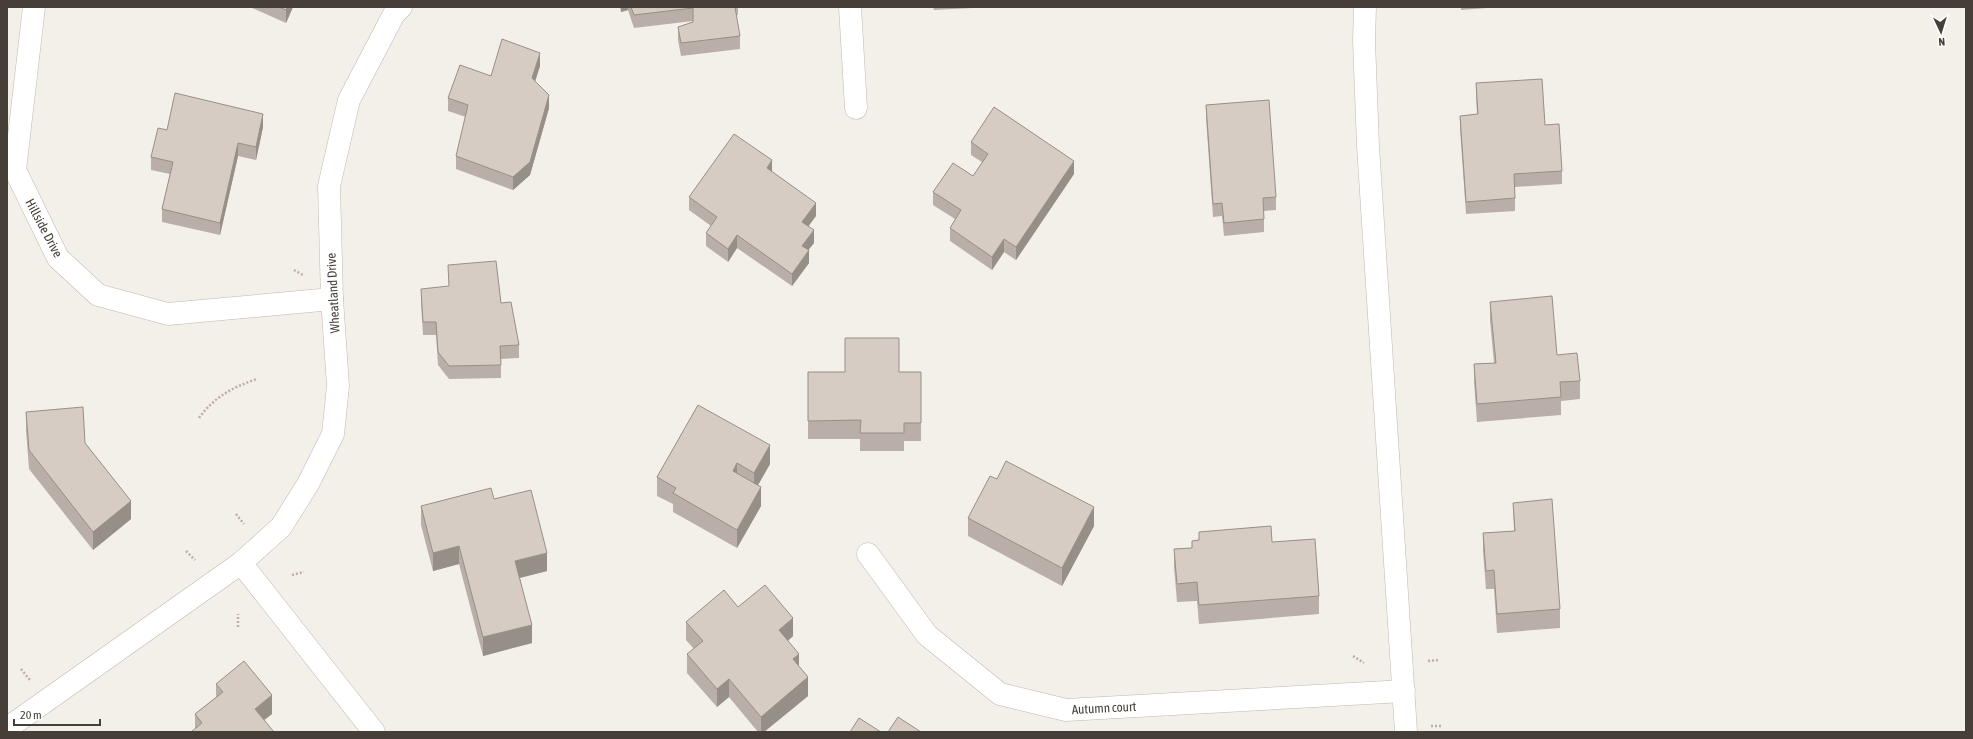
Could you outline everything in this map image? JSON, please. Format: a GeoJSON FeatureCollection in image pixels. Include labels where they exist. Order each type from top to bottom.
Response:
{"type":"FeatureCollection","features":[{"type":"Feature","properties":{"kind":"street","name":"Hillside Drive"},"geometry":{"type":"LineString","coordinates":[[34,7],[15,170],[58,258],[98,295],[168,314],[332,299]]}},
{"type":"Feature","properties":{"kind":"street","name":"Wheatland Drive"},"geometry":{"type":"LineString","coordinates":[[10,728],[241,562],[281,527],[308,484],[333,434],[338,386],[332,299],[329,186],[349,100],[394,14],[401,7]]}},
{"type":"Feature","properties":{"kind":"street"},"geometry":{"type":"LineString","coordinates":[[850,7],[856,108]]}},
{"type":"Feature","properties":{"kind":"street"},"geometry":{"type":"LineString","coordinates":[[1365,7],[1364,42],[1368,146],[1406,732]]}},
{"type":"Feature","properties":{"kind":"street","name":"Autumn court"},"geometry":{"type":"LineString","coordinates":[[868,554],[927,635],[1000,694],[1066,710],[1404,691]]}},
{"type":"Feature","properties":{"kind":"street"},"geometry":{"type":"LineString","coordinates":[[241,562],[374,732]]}},
{"type":"Feature","properties":{"kind":"path"},"geometry":{"type":"LineString","coordinates":[[294,270],[305,276]]}},
{"type":"Feature","properties":{"kind":"path"},"geometry":{"type":"LineString","coordinates":[[198,418],[215,400],[229,390],[256,380]]}},
{"type":"Feature","properties":{"kind":"path"},"geometry":{"type":"LineString","coordinates":[[236,514],[244,524]]}},
{"type":"Feature","properties":{"kind":"path"},"geometry":{"type":"LineString","coordinates":[[186,551],[195,560]]}},
{"type":"Feature","properties":{"kind":"path"},"geometry":{"type":"LineString","coordinates":[[292,575],[304,572]]}},
{"type":"Feature","properties":{"kind":"path"},"geometry":{"type":"LineString","coordinates":[[238,614],[238,627]]}},
{"type":"Feature","properties":{"kind":"path"},"geometry":{"type":"LineString","coordinates":[[1353,656],[1364,663]]}},
{"type":"Feature","properties":{"kind":"path"},"geometry":{"type":"LineString","coordinates":[[1422,661],[1438,660]]}},
{"type":"Feature","properties":{"kind":"path"},"geometry":{"type":"LineString","coordinates":[[21,669],[30,680]]}},
{"type":"Feature","properties":{"kind":"path"},"geometry":{"type":"LineString","coordinates":[[1427,727],[1442,726]]}},
{"type":"Feature","properties":{"kind":"building"},"geometry":{"type":"Polygon","coordinates":[[[279,7],[287,7],[286,10],[279,7]]]}},
{"type":"Feature","properties":{"kind":"building"},"geometry":{"type":"Polygon","coordinates":[[[631,7],[735,7],[740,36],[681,43],[678,27],[693,22],[693,8],[634,15],[631,7]]]}},
{"type":"Feature","properties":{"kind":"building"},"geometry":{"type":"Polygon","coordinates":[[[502,39],[540,53],[532,78],[549,95],[530,162],[513,177],[456,156],[468,105],[448,98],[460,65],[491,76],[502,39]]]}},
{"type":"Feature","properties":{"kind":"building"},"geometry":{"type":"Polygon","coordinates":[[[1542,79],[1545,125],[1559,124],[1562,171],[1514,174],[1515,198],[1466,202],[1460,116],[1478,114],[1476,83],[1542,79]]]}},
{"type":"Feature","properties":{"kind":"building"},"geometry":{"type":"Polygon","coordinates":[[[175,93],[263,114],[256,147],[238,143],[220,223],[162,209],[173,162],[151,157],[158,128],[167,130],[175,93]]]}},
{"type":"Feature","properties":{"kind":"building"},"geometry":{"type":"Polygon","coordinates":[[[1269,100],[1276,197],[1263,198],[1264,219],[1224,223],[1222,203],[1213,204],[1206,105],[1269,100]]]}},
{"type":"Feature","properties":{"kind":"building"},"geometry":{"type":"Polygon","coordinates":[[[994,107],[1074,161],[1016,247],[1004,239],[992,257],[950,228],[961,210],[933,192],[953,163],[973,176],[988,154],[971,142],[994,107]]]}},
{"type":"Feature","properties":{"kind":"building"},"geometry":{"type":"Polygon","coordinates":[[[734,134],[772,160],[767,168],[816,203],[802,222],[814,230],[802,246],[809,250],[792,274],[737,235],[728,249],[706,233],[717,217],[689,197],[734,134]]]}},
{"type":"Feature","properties":{"kind":"building"},"geometry":{"type":"Polygon","coordinates":[[[496,261],[501,303],[511,302],[519,345],[500,346],[501,365],[449,366],[438,352],[436,322],[423,322],[421,289],[449,286],[448,265],[496,261]]]}},
{"type":"Feature","properties":{"kind":"building"},"geometry":{"type":"Polygon","coordinates":[[[1552,296],[1557,355],[1577,353],[1580,381],[1560,382],[1561,397],[1477,404],[1474,364],[1496,363],[1490,302],[1552,296]]]}},
{"type":"Feature","properties":{"kind":"building"},"geometry":{"type":"Polygon","coordinates":[[[845,338],[899,338],[899,372],[921,372],[921,423],[904,423],[904,433],[860,433],[861,420],[808,421],[808,372],[845,372],[845,338]]]}},
{"type":"Feature","properties":{"kind":"building"},"geometry":{"type":"Polygon","coordinates":[[[698,405],[770,445],[754,473],[737,463],[733,471],[761,487],[737,530],[673,493],[676,488],[657,477],[698,405]]]}},
{"type":"Feature","properties":{"kind":"building"},"geometry":{"type":"Polygon","coordinates":[[[83,407],[85,443],[131,501],[93,532],[29,450],[26,412],[83,407]]]}},
{"type":"Feature","properties":{"kind":"building"},"geometry":{"type":"Polygon","coordinates":[[[1006,461],[1094,507],[1062,568],[968,518],[990,476],[997,479],[1006,461]]]}},
{"type":"Feature","properties":{"kind":"building"},"geometry":{"type":"Polygon","coordinates":[[[491,488],[494,499],[531,490],[547,553],[515,561],[532,625],[483,637],[459,546],[433,553],[421,506],[491,488]]]}},
{"type":"Feature","properties":{"kind":"building"},"geometry":{"type":"Polygon","coordinates":[[[1552,499],[1560,609],[1497,614],[1494,570],[1486,571],[1483,533],[1515,531],[1513,503],[1552,499]]]}},
{"type":"Feature","properties":{"kind":"building"},"geometry":{"type":"Polygon","coordinates":[[[1271,526],[1272,542],[1315,539],[1319,596],[1199,605],[1197,582],[1177,584],[1174,549],[1192,548],[1192,541],[1199,540],[1199,532],[1271,526]]]}},
{"type":"Feature","properties":{"kind":"building"},"geometry":{"type":"Polygon","coordinates":[[[765,585],[793,618],[779,630],[799,654],[793,659],[808,677],[761,717],[729,679],[717,689],[687,654],[703,641],[686,622],[724,590],[738,607],[765,585]]]}},
{"type":"Feature","properties":{"kind":"building"},"geometry":{"type":"Polygon","coordinates":[[[244,661],[272,695],[255,709],[274,732],[191,732],[202,723],[195,714],[223,692],[216,684],[244,661]]]}},
{"type":"Feature","properties":{"kind":"building"},"geometry":{"type":"Polygon","coordinates":[[[898,717],[921,732],[888,732],[898,717]]]}},
{"type":"Feature","properties":{"kind":"building"},"geometry":{"type":"Polygon","coordinates":[[[859,718],[881,732],[850,732],[859,718]]]}}]}
